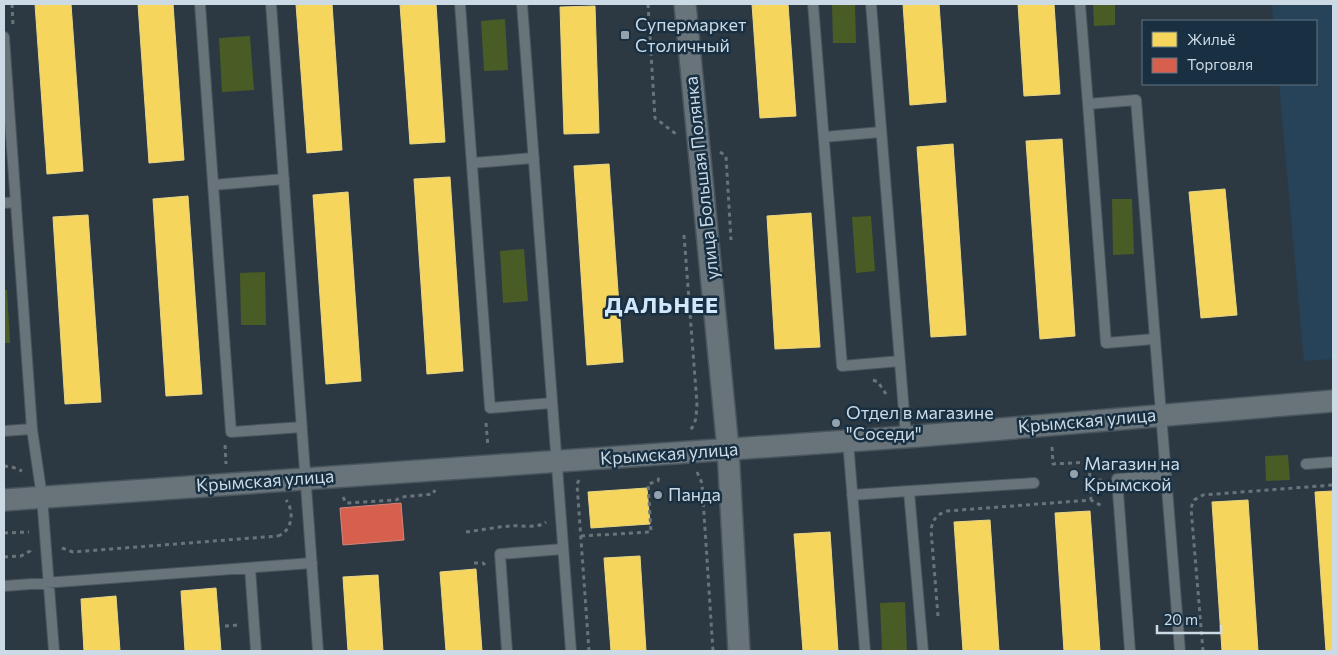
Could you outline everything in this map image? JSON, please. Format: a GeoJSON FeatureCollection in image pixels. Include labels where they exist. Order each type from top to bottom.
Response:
{"type":"FeatureCollection","features":[{"type":"Feature","properties":{"kind":"street","name":"улица Большая Полянка"},"geometry":{"type":"LineString","coordinates":[[685,4],[728,449],[738,651]]}},
{"type":"Feature","properties":{"kind":"street","name":"Крымская улица"},"geometry":{"type":"LineString","coordinates":[[4,500],[306,478],[557,463],[906,437],[1333,401]]}},
{"type":"Feature","properties":{"kind":"lane"},"geometry":{"type":"LineString","coordinates":[[200,4],[231,432],[302,427]]}},
{"type":"Feature","properties":{"kind":"lane"},"geometry":{"type":"LineString","coordinates":[[271,4],[318,651]]}},
{"type":"Feature","properties":{"kind":"lane"},"geometry":{"type":"LineString","coordinates":[[460,4],[490,408],[552,403]]}},
{"type":"Feature","properties":{"kind":"lane"},"geometry":{"type":"LineString","coordinates":[[522,4],[571,651]]}},
{"type":"Feature","properties":{"kind":"lane"},"geometry":{"type":"LineString","coordinates":[[813,4],[842,366],[900,361]]}},
{"type":"Feature","properties":{"kind":"lane"},"geometry":{"type":"LineString","coordinates":[[871,4],[906,437]]}},
{"type":"Feature","properties":{"kind":"lane"},"geometry":{"type":"LineString","coordinates":[[1080,4],[1106,343],[1154,340]]}},
{"type":"Feature","properties":{"kind":"lane"},"geometry":{"type":"LineString","coordinates":[[9,36],[16,202],[32,429],[42,497],[54,651]]}},
{"type":"Feature","properties":{"kind":"lane"},"geometry":{"type":"LineString","coordinates":[[1088,104],[1136,100],[1180,651]]}},
{"type":"Feature","properties":{"kind":"lane"},"geometry":{"type":"LineString","coordinates":[[824,137],[881,132]]}},
{"type":"Feature","properties":{"kind":"lane"},"geometry":{"type":"LineString","coordinates":[[472,163],[534,158]]}},
{"type":"Feature","properties":{"kind":"lane"},"geometry":{"type":"LineString","coordinates":[[213,185],[284,179]]}},
{"type":"Feature","properties":{"kind":"lane"},"geometry":{"type":"LineString","coordinates":[[4,203],[16,202]]}},
{"type":"Feature","properties":{"kind":"lane"},"geometry":{"type":"LineString","coordinates":[[4,431],[32,429]]}},
{"type":"Feature","properties":{"kind":"lane"},"geometry":{"type":"LineString","coordinates":[[848,441],[865,651]]}},
{"type":"Feature","properties":{"kind":"lane"},"geometry":{"type":"LineString","coordinates":[[1306,464],[1333,462]]}},
{"type":"Feature","properties":{"kind":"lane"},"geometry":{"type":"LineString","coordinates":[[1130,651],[1117,479],[1166,475]]}},
{"type":"Feature","properties":{"kind":"lane"},"geometry":{"type":"LineString","coordinates":[[852,495],[1034,482]]}},
{"type":"Feature","properties":{"kind":"lane"},"geometry":{"type":"LineString","coordinates":[[909,491],[922,651]]}},
{"type":"Feature","properties":{"kind":"lane"},"geometry":{"type":"LineString","coordinates":[[507,651],[500,554],[563,549]]}},
{"type":"Feature","properties":{"kind":"lane"},"geometry":{"type":"LineString","coordinates":[[4,586],[312,563]]}},
{"type":"Feature","properties":{"kind":"lane"},"geometry":{"type":"LineString","coordinates":[[250,568],[256,651]]}},
{"type":"Feature","properties":{"kind":"path"},"geometry":{"type":"LineString","coordinates":[[9,36],[12,4]]}},
{"type":"Feature","properties":{"kind":"path"},"geometry":{"type":"LineString","coordinates":[[648,4],[655,118],[676,134],[677,144]]}},
{"type":"Feature","properties":{"kind":"path"},"geometry":{"type":"LineString","coordinates":[[716,149],[726,156],[732,244]]}},
{"type":"Feature","properties":{"kind":"path"},"geometry":{"type":"LineString","coordinates":[[683,435],[693,427],[696,419],[684,231]]}},
{"type":"Feature","properties":{"kind":"path"},"geometry":{"type":"LineString","coordinates":[[868,379],[878,382],[890,399]]}},
{"type":"Feature","properties":{"kind":"path"},"geometry":{"type":"LineString","coordinates":[[1052,439],[1053,464],[1089,462],[1091,500]]}},
{"type":"Feature","properties":{"kind":"path"},"geometry":{"type":"LineString","coordinates":[[693,470],[697,473],[702,483],[713,651]]}},
{"type":"Feature","properties":{"kind":"path"},"geometry":{"type":"LineString","coordinates":[[581,536],[651,532],[648,484],[658,481],[659,474]]}},
{"type":"Feature","properties":{"kind":"path"},"geometry":{"type":"LineString","coordinates":[[581,475],[577,484],[589,651]]}},
{"type":"Feature","properties":{"kind":"path"},"geometry":{"type":"LineString","coordinates":[[1203,651],[1192,508],[1194,500],[1203,495],[1333,486]]}},
{"type":"Feature","properties":{"kind":"path"},"geometry":{"type":"LineString","coordinates":[[340,491],[346,503],[396,500],[432,494],[436,489]]}},
{"type":"Feature","properties":{"kind":"path"},"geometry":{"type":"LineString","coordinates":[[58,541],[62,548],[72,552],[278,536],[285,533],[291,524],[288,502],[282,498]]}},
{"type":"Feature","properties":{"kind":"path"},"geometry":{"type":"LineString","coordinates":[[938,624],[931,530],[932,521],[938,514],[947,511],[1091,500],[1101,504],[1106,511]]}},
{"type":"Feature","properties":{"kind":"path"},"geometry":{"type":"LineString","coordinates":[[466,532],[511,526],[536,526],[544,524],[549,519]]}},
{"type":"Feature","properties":{"kind":"path"},"geometry":{"type":"LineString","coordinates":[[4,534],[30,533]]}},
{"type":"Feature","properties":{"kind":"path"},"geometry":{"type":"LineString","coordinates":[[4,558],[21,556],[30,551],[32,544]]}},
{"type":"Feature","properties":{"kind":"path"},"geometry":{"type":"LineString","coordinates":[[225,626],[239,624],[240,634]]}},
{"type":"Feature","properties":{"kind":"shaded area"},"geometry":{"type":"Polygon","coordinates":[[[1272,4],[1333,4],[1333,359],[1304,361],[1279,85],[1317,85],[1317,20],[1273,20],[1272,4]]]}},
{"type":"Feature","properties":{"kind":"green space"},"geometry":{"type":"Polygon","coordinates":[[[832,4],[855,4],[856,43],[833,43],[832,4]]]}},
{"type":"Feature","properties":{"kind":"green space"},"geometry":{"type":"Polygon","coordinates":[[[1093,4],[1115,4],[1115,25],[1094,26],[1093,4]]]}},
{"type":"Feature","properties":{"kind":"green space"},"geometry":{"type":"Polygon","coordinates":[[[505,19],[508,70],[484,71],[481,21],[505,19]]]}},
{"type":"Feature","properties":{"kind":"green space"},"geometry":{"type":"Polygon","coordinates":[[[250,36],[254,90],[222,92],[219,38],[250,36]]]}},
{"type":"Feature","properties":{"kind":"green space"},"geometry":{"type":"Polygon","coordinates":[[[1112,199],[1132,199],[1134,254],[1113,255],[1112,199]]]}},
{"type":"Feature","properties":{"kind":"green space"},"geometry":{"type":"Polygon","coordinates":[[[871,216],[875,271],[856,273],[852,217],[871,216]]]}},
{"type":"Feature","properties":{"kind":"green space"},"geometry":{"type":"Polygon","coordinates":[[[524,249],[528,301],[503,303],[500,251],[524,249]]]}},
{"type":"Feature","properties":{"kind":"green space"},"geometry":{"type":"Polygon","coordinates":[[[265,272],[266,325],[241,325],[240,273],[265,272]]]}},
{"type":"Feature","properties":{"kind":"green space"},"geometry":{"type":"Polygon","coordinates":[[[4,290],[7,290],[10,343],[4,343],[4,290]]]}},
{"type":"Feature","properties":{"kind":"green space"},"geometry":{"type":"Polygon","coordinates":[[[1288,455],[1290,480],[1266,481],[1265,456],[1288,455]]]}},
{"type":"Feature","properties":{"kind":"green space"},"geometry":{"type":"Polygon","coordinates":[[[905,602],[907,651],[882,651],[880,603],[905,602]]]}},
{"type":"Feature","properties":{"kind":"building: Жильё"},"geometry":{"type":"Polygon","coordinates":[[[35,4],[71,4],[83,171],[47,174],[35,4]]]}},
{"type":"Feature","properties":{"kind":"building: Жильё"},"geometry":{"type":"Polygon","coordinates":[[[138,4],[173,4],[184,160],[149,163],[138,4]]]}},
{"type":"Feature","properties":{"kind":"building: Жильё"},"geometry":{"type":"Polygon","coordinates":[[[296,4],[332,4],[342,150],[307,153],[296,4]]]}},
{"type":"Feature","properties":{"kind":"building: Жильё"},"geometry":{"type":"Polygon","coordinates":[[[400,4],[436,4],[445,142],[410,144],[400,4]]]}},
{"type":"Feature","properties":{"kind":"building: Жильё"},"geometry":{"type":"Polygon","coordinates":[[[752,4],[788,4],[796,116],[760,118],[752,4]]]}},
{"type":"Feature","properties":{"kind":"building: Жильё"},"geometry":{"type":"Polygon","coordinates":[[[903,4],[939,4],[946,102],[910,105],[903,4]]]}},
{"type":"Feature","properties":{"kind":"building: Жильё"},"geometry":{"type":"Polygon","coordinates":[[[1018,4],[1054,4],[1060,94],[1024,96],[1018,4]]]}},
{"type":"Feature","properties":{"kind":"building: Жильё"},"geometry":{"type":"Polygon","coordinates":[[[595,6],[599,133],[564,134],[560,7],[595,6]]]}},
{"type":"Feature","properties":{"kind":"building: Жильё"},"geometry":{"type":"Polygon","coordinates":[[[1062,139],[1075,336],[1040,339],[1026,141],[1062,139]]]}},
{"type":"Feature","properties":{"kind":"building: Жильё"},"geometry":{"type":"Polygon","coordinates":[[[953,144],[966,335],[931,337],[917,147],[953,144]]]}},
{"type":"Feature","properties":{"kind":"building: Жильё"},"geometry":{"type":"Polygon","coordinates":[[[609,164],[623,362],[587,365],[574,166],[609,164]]]}},
{"type":"Feature","properties":{"kind":"building: Жильё"},"geometry":{"type":"Polygon","coordinates":[[[450,177],[463,371],[427,374],[414,179],[450,177]]]}},
{"type":"Feature","properties":{"kind":"building: Жильё"},"geometry":{"type":"Polygon","coordinates":[[[1225,189],[1237,315],[1201,318],[1189,192],[1225,189]]]}},
{"type":"Feature","properties":{"kind":"building: Жильё"},"geometry":{"type":"Polygon","coordinates":[[[348,192],[361,381],[326,384],[313,195],[348,192]]]}},
{"type":"Feature","properties":{"kind":"building: Жильё"},"geometry":{"type":"Polygon","coordinates":[[[188,196],[202,394],[166,396],[153,199],[188,196]]]}},
{"type":"Feature","properties":{"kind":"building: Жильё"},"geometry":{"type":"Polygon","coordinates":[[[811,213],[820,347],[775,349],[767,216],[811,213]]]}},
{"type":"Feature","properties":{"kind":"building: Жильё"},"geometry":{"type":"Polygon","coordinates":[[[88,215],[101,402],[65,404],[53,217],[88,215]]]}},
{"type":"Feature","properties":{"kind":"building: Жильё"},"geometry":{"type":"Polygon","coordinates":[[[647,488],[650,524],[591,528],[588,492],[647,488]]]}},
{"type":"Feature","properties":{"kind":"building: Жильё"},"geometry":{"type":"Polygon","coordinates":[[[1333,491],[1333,651],[1326,651],[1315,492],[1333,491]]]}},
{"type":"Feature","properties":{"kind":"building: Жильё"},"geometry":{"type":"Polygon","coordinates":[[[1248,500],[1258,651],[1222,651],[1212,502],[1248,500]]]}},
{"type":"Feature","properties":{"kind":"building: Жильё"},"geometry":{"type":"Polygon","coordinates":[[[1090,511],[1100,651],[1064,651],[1055,513],[1090,511]]]}},
{"type":"Feature","properties":{"kind":"building: Жильё"},"geometry":{"type":"Polygon","coordinates":[[[990,520],[999,651],[963,651],[954,522],[990,520]]]}},
{"type":"Feature","properties":{"kind":"building: Жильё"},"geometry":{"type":"Polygon","coordinates":[[[830,532],[838,651],[803,651],[794,534],[830,532]]]}},
{"type":"Feature","properties":{"kind":"building: Жильё"},"geometry":{"type":"Polygon","coordinates":[[[640,556],[646,651],[611,651],[604,558],[640,556]]]}},
{"type":"Feature","properties":{"kind":"building: Жильё"},"geometry":{"type":"Polygon","coordinates":[[[476,569],[482,651],[446,651],[440,572],[476,569]]]}},
{"type":"Feature","properties":{"kind":"building: Жильё"},"geometry":{"type":"Polygon","coordinates":[[[378,575],[383,651],[348,651],[343,577],[378,575]]]}},
{"type":"Feature","properties":{"kind":"building: Жильё"},"geometry":{"type":"Polygon","coordinates":[[[216,588],[221,651],[185,651],[181,591],[216,588]]]}},
{"type":"Feature","properties":{"kind":"building: Жильё"},"geometry":{"type":"Polygon","coordinates":[[[116,596],[120,651],[84,651],[81,599],[116,596]]]}},
{"type":"Feature","properties":{"kind":"building: Торговля"},"geometry":{"type":"Polygon","coordinates":[[[401,503],[404,540],[343,545],[340,508],[401,503]]]}},
{"type":"Feature","properties":{"kind":"place","name":"Супермаркет Столичный"},"geometry":{"type":"Point","coordinates":[625,35]}},
{"type":"Feature","properties":{"kind":"place","name":"Отдел в магазине \"Соседи\""},"geometry":{"type":"Point","coordinates":[836,423]}},
{"type":"Feature","properties":{"kind":"place","name":"Магазин на Крымской"},"geometry":{"type":"Point","coordinates":[1074,474]}},
{"type":"Feature","properties":{"kind":"place","name":"Панда"},"geometry":{"type":"Point","coordinates":[658,495]}},
{"type":"Feature","properties":{"kind":"district","name":"ДАЛЬНЕЕ"},"geometry":{"type":"Point","coordinates":[662,305]}}]}
